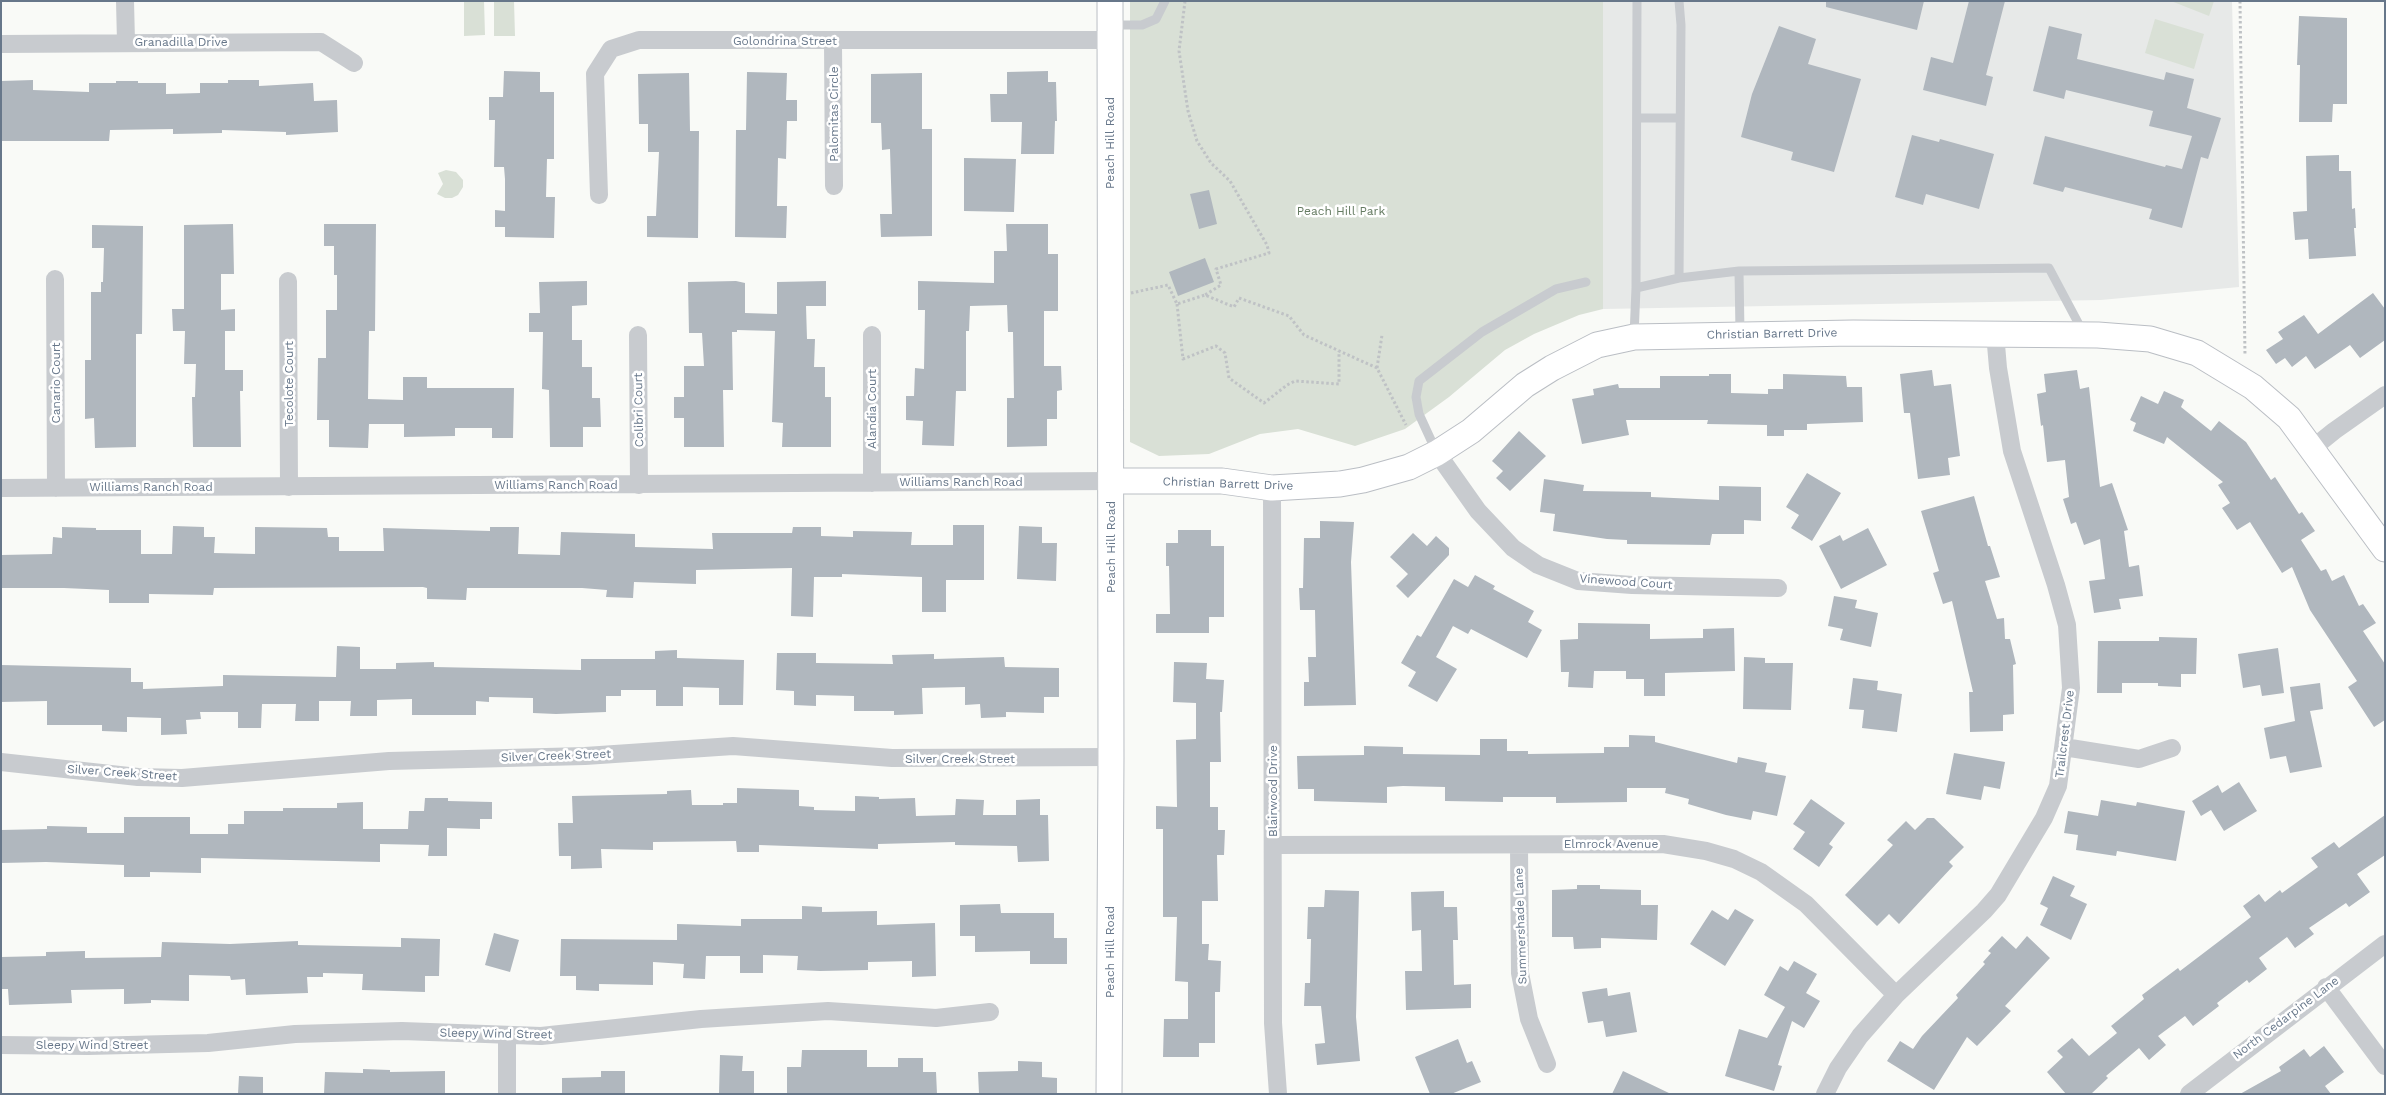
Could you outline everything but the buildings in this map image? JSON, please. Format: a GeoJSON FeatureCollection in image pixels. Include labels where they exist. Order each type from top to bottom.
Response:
{"type":"FeatureCollection","features":[{"type":"Feature","properties":{"kind":"street"},"geometry":{"type":"LineString","coordinates":[[125,1],[126,42]]}},
{"type":"Feature","properties":{"kind":"street","name":"Golondrina Street"},"geometry":{"type":"LineString","coordinates":[[599,195],[596,74],[611,49],[639,40],[833,42],[1110,22]]}},
{"type":"Feature","properties":{"kind":"street","name":"Peach Hill Road"},"geometry":{"type":"LineString","coordinates":[[1109,1094],[1111,757],[1110,22]]}},
{"type":"Feature","properties":{"kind":"street","name":"Granadilla Drive"},"geometry":{"type":"LineString","coordinates":[[1,44],[321,42],[354,63]]}},
{"type":"Feature","properties":{"kind":"street","name":"Palomitas Circle"},"geometry":{"type":"LineString","coordinates":[[833,42],[834,186]]}},
{"type":"Feature","properties":{"kind":"street","name":"Canario Court"},"geometry":{"type":"LineString","coordinates":[[55,279],[56,488]]}},
{"type":"Feature","properties":{"kind":"street","name":"Tecolote Court"},"geometry":{"type":"LineString","coordinates":[[288,281],[289,486]]}},
{"type":"Feature","properties":{"kind":"street","name":"Trailcrest Drive"},"geometry":{"type":"LineString","coordinates":[[1825,1094],[1838,1068],[1860,1036],[1896,995],[1984,911],[1998,895],[2044,818],[2058,786],[2071,688],[2066,625],[2056,585],[2012,451],[1998,368],[1995,333]]}},
{"type":"Feature","properties":{"kind":"street","name":"Alandia Court"},"geometry":{"type":"LineString","coordinates":[[872,334],[872,483]]}},
{"type":"Feature","properties":{"kind":"street","name":"Christian Barrett Drive"},"geometry":{"type":"LineString","coordinates":[[1111,482],[1222,482],[1272,488],[1340,484],[1364,480],[1409,467],[1437,453],[1471,431],[1525,385],[1552,368],[1598,345],[1634,336],[1740,334],[2084,334],[2150,339],[2197,353],[2254,388],[2289,418],[2313,448],[2385,549]]}},
{"type":"Feature","properties":{"kind":"street","name":"Colibri Court"},"geometry":{"type":"LineString","coordinates":[[638,335],[639,484]]}},
{"type":"Feature","properties":{"kind":"street"},"geometry":{"type":"LineString","coordinates":[[2313,448],[2385,395]]}},
{"type":"Feature","properties":{"kind":"street","name":"Vinewood Court"},"geometry":{"type":"LineString","coordinates":[[1437,453],[1478,511],[1513,548],[1538,566],[1578,581],[1632,585],[1778,588]]}},
{"type":"Feature","properties":{"kind":"street","name":"Williams Ranch Road"},"geometry":{"type":"LineString","coordinates":[[1,488],[1111,482]]}},
{"type":"Feature","properties":{"kind":"street","name":"Blairwood Drive"},"geometry":{"type":"LineString","coordinates":[[1272,488],[1273,1022],[1278,1094]]}},
{"type":"Feature","properties":{"kind":"street","name":"Silver Creek Street"},"geometry":{"type":"LineString","coordinates":[[1,762],[138,777],[182,778],[389,761],[585,756],[733,746],[892,758],[1111,757]]}},
{"type":"Feature","properties":{"kind":"street"},"geometry":{"type":"LineString","coordinates":[[2064,747],[2139,759],[2172,748]]}},
{"type":"Feature","properties":{"kind":"street","name":"Elmrock Avenue"},"geometry":{"type":"LineString","coordinates":[[1273,845],[1663,844],[1706,851],[1734,859],[1761,872],[1806,904],[1896,995]]}},
{"type":"Feature","properties":{"kind":"street","name":"Summershade Lane"},"geometry":{"type":"LineString","coordinates":[[1518,845],[1520,973],[1529,1019],[1547,1064]]}},
{"type":"Feature","properties":{"kind":"street","name":"North Cedarpine Lane"},"geometry":{"type":"LineString","coordinates":[[2189,1094],[2326,987],[2385,944]]}},
{"type":"Feature","properties":{"kind":"street"},"geometry":{"type":"LineString","coordinates":[[2326,987],[2385,1066]]}},
{"type":"Feature","properties":{"kind":"street","name":"Sleepy Wind Street"},"geometry":{"type":"LineString","coordinates":[[1,1045],[88,1046],[208,1043],[295,1034],[402,1031],[542,1036],[701,1019],[828,1011],[936,1018],[990,1012]]}},
{"type":"Feature","properties":{"kind":"street"},"geometry":{"type":"LineString","coordinates":[[507,1036],[507,1094]]}},
{"type":"Feature","properties":{"kind":"lane"},"geometry":{"type":"LineString","coordinates":[[1110,22],[1142,25],[1156,19],[1164,1]]}},
{"type":"Feature","properties":{"kind":"lane"},"geometry":{"type":"LineString","coordinates":[[1634,336],[1636,288],[1637,1]]}},
{"type":"Feature","properties":{"kind":"lane"},"geometry":{"type":"LineString","coordinates":[[1679,1],[1681,25],[1679,278]]}},
{"type":"Feature","properties":{"kind":"lane"},"geometry":{"type":"LineString","coordinates":[[1637,118],[1680,118]]}},
{"type":"Feature","properties":{"kind":"lane"},"geometry":{"type":"LineString","coordinates":[[1636,288],[1679,278],[1739,271],[2049,268],[2084,334]]}},
{"type":"Feature","properties":{"kind":"lane"},"geometry":{"type":"LineString","coordinates":[[1739,271],[1740,334]]}},
{"type":"Feature","properties":{"kind":"lane"},"geometry":{"type":"LineString","coordinates":[[1437,453],[1420,414],[1416,397],[1420,381],[1482,332],[1556,289],[1586,282]]}},
{"type":"Feature","properties":{"kind":"path"},"geometry":{"type":"LineString","coordinates":[[1176,304],[1205,295],[1221,285],[1216,269],[1269,253],[1267,245],[1230,182],[1211,163],[1198,141],[1188,111],[1179,51],[1185,1]]}},
{"type":"Feature","properties":{"kind":"path"},"geometry":{"type":"LineString","coordinates":[[2240,1],[2245,358]]}},
{"type":"Feature","properties":{"kind":"path"},"geometry":{"type":"LineString","coordinates":[[1128,293],[1168,285],[1176,304],[1183,359],[1216,346],[1225,353],[1229,378],[1264,403],[1295,381],[1339,384],[1339,351]]}},
{"type":"Feature","properties":{"kind":"path"},"geometry":{"type":"LineString","coordinates":[[1205,295],[1234,307],[1239,298],[1289,316],[1304,334],[1377,368]]}},
{"type":"Feature","properties":{"kind":"path"},"geometry":{"type":"LineString","coordinates":[[1382,335],[1377,368],[1410,432]]}},
{"type":"Feature","properties":{"kind":"shaded area"},"geometry":{"type":"Polygon","coordinates":[[[1603,1],[2232,1],[2239,287],[2101,300],[1603,309],[1603,1]]]}},
{"type":"Feature","properties":{"kind":"green space"},"geometry":{"type":"Polygon","coordinates":[[[464,1],[484,1],[485,35],[464,36],[464,1]]]}},
{"type":"Feature","properties":{"kind":"green space"},"geometry":{"type":"Polygon","coordinates":[[[494,1],[514,1],[515,36],[494,36],[494,1]]]}},
{"type":"Feature","properties":{"kind":"green space","name":"Peach Hill Park"},"geometry":{"type":"Polygon","coordinates":[[[1130,1],[1603,1],[1603,309],[1579,315],[1534,334],[1505,350],[1449,397],[1405,429],[1355,446],[1298,429],[1260,434],[1209,454],[1159,456],[1130,442],[1130,1]]]}},
{"type":"Feature","properties":{"kind":"green space"},"geometry":{"type":"Polygon","coordinates":[[[2171,1],[2214,1],[2209,16],[2171,1]]]}},
{"type":"Feature","properties":{"kind":"green space"},"geometry":{"type":"Polygon","coordinates":[[[2155,19],[2204,34],[2194,69],[2145,53],[2155,19]]]}},
{"type":"Feature","properties":{"kind":"green space"},"geometry":{"type":"Polygon","coordinates":[[[446,170],[456,172],[463,180],[463,187],[458,195],[452,198],[445,198],[437,194],[443,184],[438,173],[446,170]]]}}]}
